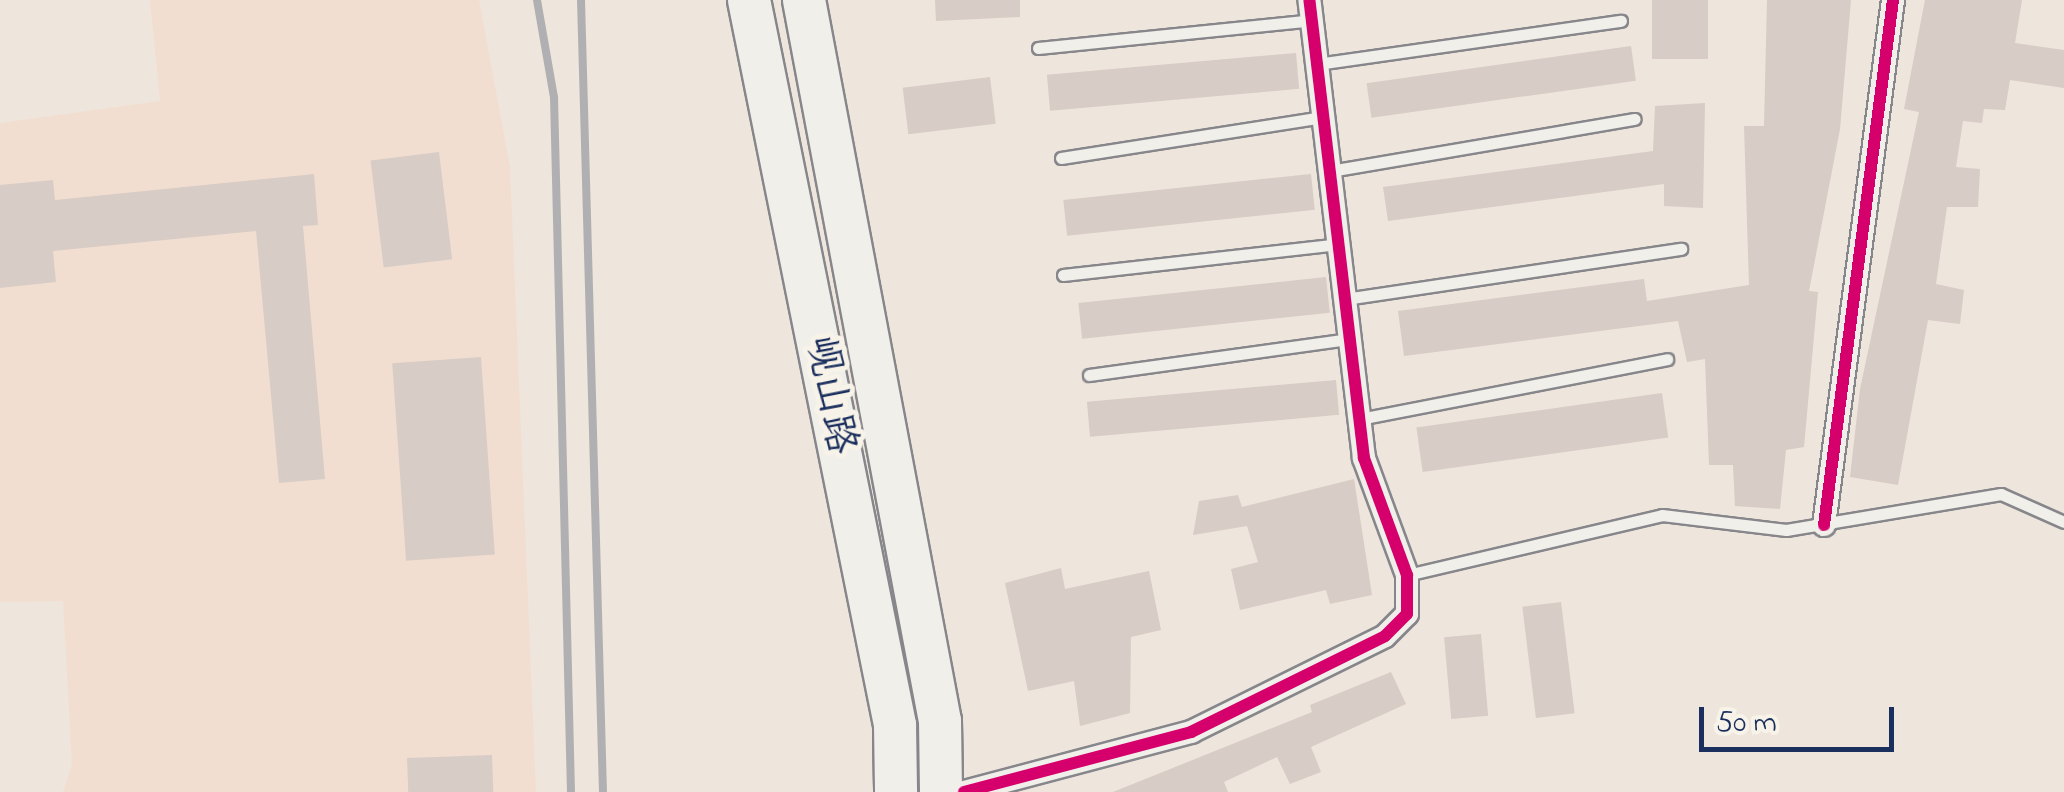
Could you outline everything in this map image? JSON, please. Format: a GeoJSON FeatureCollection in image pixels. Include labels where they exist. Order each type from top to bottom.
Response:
{"type":"FeatureCollection","features":[{"type":"Feature","properties":{"kind":"highway","name":"岘山路"},"geometry":{"type":"LineString","coordinates":[[749,0],[895,725],[896,792]]}},
{"type":"Feature","properties":{"kind":"highway","name":"岘山路"},"geometry":{"type":"LineString","coordinates":[[804,0],[940,722],[941,792]]}},
{"type":"Feature","properties":{"kind":"street"},"geometry":{"type":"LineString","coordinates":[[1824,524],[1894,0]]}},
{"type":"Feature","properties":{"kind":"street"},"geometry":{"type":"LineString","coordinates":[[964,792],[1209,724],[1385,636],[1407,614],[1407,575],[1364,458],[1311,10]]}},
{"type":"Feature","properties":{"kind":"lane"},"geometry":{"type":"LineString","coordinates":[[1038,48],[1311,10]]}},
{"type":"Feature","properties":{"kind":"lane"},"geometry":{"type":"LineString","coordinates":[[1317,64],[1621,21]]}},
{"type":"Feature","properties":{"kind":"lane"},"geometry":{"type":"LineString","coordinates":[[1061,158],[1323,118]]}},
{"type":"Feature","properties":{"kind":"lane"},"geometry":{"type":"LineString","coordinates":[[1330,171],[1635,119]]}},
{"type":"Feature","properties":{"kind":"lane"},"geometry":{"type":"LineString","coordinates":[[1063,275],[1338,244]]}},
{"type":"Feature","properties":{"kind":"lane"},"geometry":{"type":"LineString","coordinates":[[1345,299],[1681,249]]}},
{"type":"Feature","properties":{"kind":"lane"},"geometry":{"type":"LineString","coordinates":[[1089,375],[1350,339]]}},
{"type":"Feature","properties":{"kind":"lane"},"geometry":{"type":"LineString","coordinates":[[1359,419],[1667,359]]}},
{"type":"Feature","properties":{"kind":"lane"},"geometry":{"type":"LineString","coordinates":[[1407,575],[1662,515],[1786,530],[2001,494],[2064,522]]}},
{"type":"Feature","properties":{"kind":"shaded area"},"geometry":{"type":"Polygon","coordinates":[[[150,0],[479,0],[510,167],[536,792],[63,792],[72,765],[63,601],[0,602],[0,123],[160,101],[150,0]]]}},
{"type":"Feature","properties":{"kind":"building"},"geometry":{"type":"Polygon","coordinates":[[[935,0],[1020,0],[1020,17],[936,21],[935,0]]]}},
{"type":"Feature","properties":{"kind":"building"},"geometry":{"type":"Polygon","coordinates":[[[1652,0],[1708,0],[1708,59],[1652,59],[1652,0]]]}},
{"type":"Feature","properties":{"kind":"building"},"geometry":{"type":"Polygon","coordinates":[[[1767,0],[1851,0],[1840,129],[1809,291],[1818,292],[1804,447],[1786,450],[1780,509],[1735,506],[1733,465],[1709,465],[1705,359],[1687,362],[1678,321],[1404,356],[1398,311],[1644,279],[1647,301],[1749,285],[1744,126],[1764,126],[1767,0]]]}},
{"type":"Feature","properties":{"kind":"building"},"geometry":{"type":"Polygon","coordinates":[[[1925,0],[2022,0],[2015,43],[2064,50],[2064,88],[2010,80],[2005,110],[1984,109],[1982,123],[1963,121],[1956,167],[1980,169],[1978,207],[1947,207],[1936,284],[1964,290],[1960,324],[1928,320],[1898,485],[1850,477],[1860,389],[1919,112],[1904,109],[1925,0]]]}},
{"type":"Feature","properties":{"kind":"building"},"geometry":{"type":"Polygon","coordinates":[[[1631,46],[1636,81],[1371,118],[1367,83],[1631,46]]]}},
{"type":"Feature","properties":{"kind":"building"},"geometry":{"type":"Polygon","coordinates":[[[1296,53],[1299,89],[1050,111],[1047,75],[1296,53]]]}},
{"type":"Feature","properties":{"kind":"building"},"geometry":{"type":"Polygon","coordinates":[[[990,77],[996,124],[908,134],[903,88],[990,77]]]}},
{"type":"Feature","properties":{"kind":"building"},"geometry":{"type":"Polygon","coordinates":[[[1705,103],[1703,208],[1664,206],[1664,184],[1388,221],[1383,187],[1653,151],[1655,106],[1705,103]]]}},
{"type":"Feature","properties":{"kind":"building"},"geometry":{"type":"Polygon","coordinates":[[[439,152],[452,259],[384,268],[371,160],[439,152]]]}},
{"type":"Feature","properties":{"kind":"building"},"geometry":{"type":"Polygon","coordinates":[[[314,174],[318,225],[303,226],[325,479],[279,483],[256,231],[53,251],[56,282],[0,288],[0,185],[53,180],[55,200],[314,174]]]}},
{"type":"Feature","properties":{"kind":"building"},"geometry":{"type":"Polygon","coordinates":[[[1311,174],[1315,210],[1067,236],[1063,200],[1311,174]]]}},
{"type":"Feature","properties":{"kind":"building"},"geometry":{"type":"Polygon","coordinates":[[[1326,277],[1330,313],[1082,339],[1078,303],[1326,277]]]}},
{"type":"Feature","properties":{"kind":"building"},"geometry":{"type":"Polygon","coordinates":[[[481,357],[495,555],[406,561],[392,363],[481,357]]]}},
{"type":"Feature","properties":{"kind":"building"},"geometry":{"type":"Polygon","coordinates":[[[1336,380],[1339,415],[1090,437],[1087,402],[1336,380]]]}},
{"type":"Feature","properties":{"kind":"building"},"geometry":{"type":"Polygon","coordinates":[[[1662,393],[1668,438],[1423,472],[1416,428],[1662,393]]]}},
{"type":"Feature","properties":{"kind":"building"},"geometry":{"type":"Polygon","coordinates":[[[1354,479],[1372,595],[1330,604],[1326,590],[1240,610],[1231,569],[1258,562],[1247,526],[1193,535],[1199,501],[1238,495],[1242,507],[1354,479]]]}},
{"type":"Feature","properties":{"kind":"building"},"geometry":{"type":"Polygon","coordinates":[[[1061,568],[1065,589],[1149,571],[1161,630],[1131,637],[1130,713],[1080,726],[1074,681],[1028,691],[1005,583],[1061,568]]]}},
{"type":"Feature","properties":{"kind":"building"},"geometry":{"type":"Polygon","coordinates":[[[1561,602],[1575,713],[1536,718],[1522,607],[1561,602]]]}},
{"type":"Feature","properties":{"kind":"building"},"geometry":{"type":"Polygon","coordinates":[[[1481,634],[1488,716],[1451,719],[1444,637],[1481,634]]]}},
{"type":"Feature","properties":{"kind":"building"},"geometry":{"type":"Polygon","coordinates":[[[1391,672],[1406,704],[1311,747],[1321,772],[1290,784],[1277,757],[1224,782],[1228,792],[1113,792],[1312,712],[1310,705],[1391,672]]]}},
{"type":"Feature","properties":{"kind":"building"},"geometry":{"type":"Polygon","coordinates":[[[492,755],[493,792],[408,792],[407,758],[492,755]]]}},
{"type":"Feature","properties":{"kind":"railway"},"geometry":{"type":"LineString","coordinates":[[537,0],[554,97],[571,792]]}},
{"type":"Feature","properties":{"kind":"railway"},"geometry":{"type":"LineString","coordinates":[[581,0],[603,792]]}},
{"type":"Feature","properties":{"kind":"cycle path"},"geometry":{"type":"LineString","coordinates":[[964,792],[1191,732],[1385,636],[1407,614],[1407,575],[1364,458],[1309,0]]}},
{"type":"Feature","properties":{"kind":"cycle path"},"geometry":{"type":"LineString","coordinates":[[1824,525],[1893,0]]}}]}
